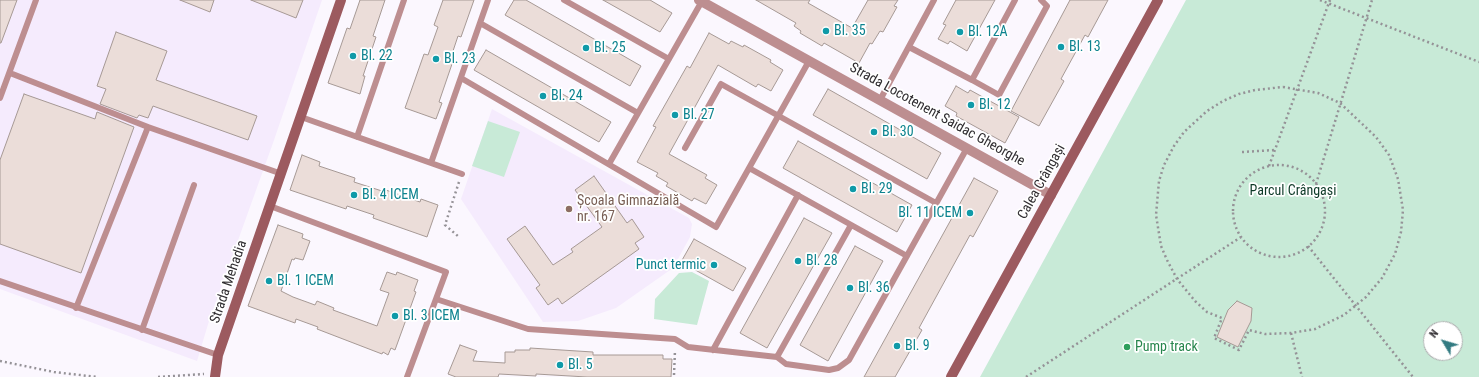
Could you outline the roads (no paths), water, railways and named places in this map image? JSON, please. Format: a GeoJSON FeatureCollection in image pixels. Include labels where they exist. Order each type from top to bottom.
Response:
{"type":"FeatureCollection","features":[{"type":"Feature","properties":{"kind":"street","name":"Strada Mehadia"},"geometry":{"type":"LineString","coordinates":[[218,355],[282,174],[341,0]]}},
{"type":"Feature","properties":{"kind":"street","name":"Calea Crângași"},"geometry":{"type":"LineString","coordinates":[[951,377],[1158,0]]}},
{"type":"Feature","properties":{"kind":"street","name":"Strada Locotenent Saidac Gheorghe"},"geometry":{"type":"LineString","coordinates":[[700,1],[1051,195]]}},
{"type":"Feature","properties":{"kind":"street"},"geometry":{"type":"LineString","coordinates":[[215,373],[218,355]]}},
{"type":"Feature","properties":{"kind":"lane"},"geometry":{"type":"LineString","coordinates":[[0,98],[36,0]]}},
{"type":"Feature","properties":{"kind":"lane"},"geometry":{"type":"LineString","coordinates":[[357,137],[404,0]]}},
{"type":"Feature","properties":{"kind":"lane"},"geometry":{"type":"LineString","coordinates":[[431,163],[488,0]]}},
{"type":"Feature","properties":{"kind":"lane"},"geometry":{"type":"LineString","coordinates":[[564,0],[669,59]]}},
{"type":"Feature","properties":{"kind":"lane"},"geometry":{"type":"LineString","coordinates":[[880,100],[934,0]]}},
{"type":"Feature","properties":{"kind":"lane"},"geometry":{"type":"LineString","coordinates":[[972,80],[1014,0]]}},
{"type":"Feature","properties":{"kind":"lane"},"geometry":{"type":"LineString","coordinates":[[909,47],[999,95],[1047,6],[1041,0]]}},
{"type":"Feature","properties":{"kind":"lane","name":"Strada Locotenent Saidac Gheorghe"},"geometry":{"type":"LineString","coordinates":[[609,164],[669,59],[700,1]]}},
{"type":"Feature","properties":{"kind":"lane"},"geometry":{"type":"LineString","coordinates":[[480,23],[638,114]]}},
{"type":"Feature","properties":{"kind":"lane"},"geometry":{"type":"LineString","coordinates":[[461,78],[716,226],[809,61]]}},
{"type":"Feature","properties":{"kind":"lane"},"geometry":{"type":"LineString","coordinates":[[10,73],[148,127],[282,174]]}},
{"type":"Feature","properties":{"kind":"lane"},"geometry":{"type":"LineString","coordinates":[[685,148],[721,84],[936,203]]}},
{"type":"Feature","properties":{"kind":"lane"},"geometry":{"type":"LineString","coordinates":[[301,118],[462,174]]}},
{"type":"Feature","properties":{"kind":"lane"},"geometry":{"type":"LineString","coordinates":[[76,308],[148,127]]}},
{"type":"Feature","properties":{"kind":"lane"},"geometry":{"type":"LineString","coordinates":[[436,299],[528,329],[675,339],[688,347],[777,357],[786,364],[829,370],[838,368],[846,364],[967,148]]}},
{"type":"Feature","properties":{"kind":"lane"},"geometry":{"type":"LineString","coordinates":[[749,168],[907,256]]}},
{"type":"Feature","properties":{"kind":"lane"},"geometry":{"type":"LineString","coordinates":[[142,330],[194,185]]}},
{"type":"Feature","properties":{"kind":"lane"},"geometry":{"type":"LineString","coordinates":[[713,350],[798,195]]}},
{"type":"Feature","properties":{"kind":"lane"},"geometry":{"type":"LineString","coordinates":[[270,206],[446,272],[407,377]]}},
{"type":"Feature","properties":{"kind":"lane"},"geometry":{"type":"LineString","coordinates":[[777,357],[851,225]]}},
{"type":"Feature","properties":{"kind":"lane"},"geometry":{"type":"LineString","coordinates":[[0,281],[218,355]]}},
{"type":"Feature","properties":{"kind":"place","name":"Bl. 35"},"geometry":{"type":"Point","coordinates":[826,31]}},
{"type":"Feature","properties":{"kind":"place","name":"Bl. 12A"},"geometry":{"type":"Point","coordinates":[960,32]}},
{"type":"Feature","properties":{"kind":"place","name":"Bl. 13"},"geometry":{"type":"Point","coordinates":[1061,47]}},
{"type":"Feature","properties":{"kind":"place","name":"Bl. 25"},"geometry":{"type":"Point","coordinates":[586,48]}},
{"type":"Feature","properties":{"kind":"place","name":"Bl. 22"},"geometry":{"type":"Point","coordinates":[353,56]}},
{"type":"Feature","properties":{"kind":"place","name":"Bl. 23"},"geometry":{"type":"Point","coordinates":[436,59]}},
{"type":"Feature","properties":{"kind":"place","name":"Bl. 24"},"geometry":{"type":"Point","coordinates":[543,96]}},
{"type":"Feature","properties":{"kind":"place","name":"Bl. 12"},"geometry":{"type":"Point","coordinates":[971,105]}},
{"type":"Feature","properties":{"kind":"place","name":"Bl. 27"},"geometry":{"type":"Point","coordinates":[675,115]}},
{"type":"Feature","properties":{"kind":"place","name":"Bl. 30"},"geometry":{"type":"Point","coordinates":[874,132]}},
{"type":"Feature","properties":{"kind":"place","name":"Bl. 29"},"geometry":{"type":"Point","coordinates":[853,189]}},
{"type":"Feature","properties":{"kind":"place","name":"Bl. 4 ICEM"},"geometry":{"type":"Point","coordinates":[354,195]}},
{"type":"Feature","properties":{"kind":"place","name":"Școala Gimnazială nr. 167"},"geometry":{"type":"Point","coordinates":[569,209]}},
{"type":"Feature","properties":{"kind":"place","name":"Bl. 11 ICEM"},"geometry":{"type":"Point","coordinates":[970,213]}},
{"type":"Feature","properties":{"kind":"place","name":"Bl. 28"},"geometry":{"type":"Point","coordinates":[798,261]}},
{"type":"Feature","properties":{"kind":"place","name":"Punct termic"},"geometry":{"type":"Point","coordinates":[714,265]}},
{"type":"Feature","properties":{"kind":"place","name":"Bl. 1 ICEM"},"geometry":{"type":"Point","coordinates":[269,281]}},
{"type":"Feature","properties":{"kind":"place","name":"Bl. 36"},"geometry":{"type":"Point","coordinates":[850,288]}},
{"type":"Feature","properties":{"kind":"place","name":"Bl. 3 ICEM"},"geometry":{"type":"Point","coordinates":[395,316]}},
{"type":"Feature","properties":{"kind":"place","name":"Bl. 9"},"geometry":{"type":"Point","coordinates":[897,346]}},
{"type":"Feature","properties":{"kind":"place","name":"Pump track"},"geometry":{"type":"Point","coordinates":[1127,347]}},
{"type":"Feature","properties":{"kind":"place","name":"Bl. 5"},"geometry":{"type":"Point","coordinates":[560,365]}},
{"type":"Feature","properties":{"kind":"park label","name":"Parcul Crângași"},"geometry":{"type":"Point","coordinates":[1293,191]}}]}
